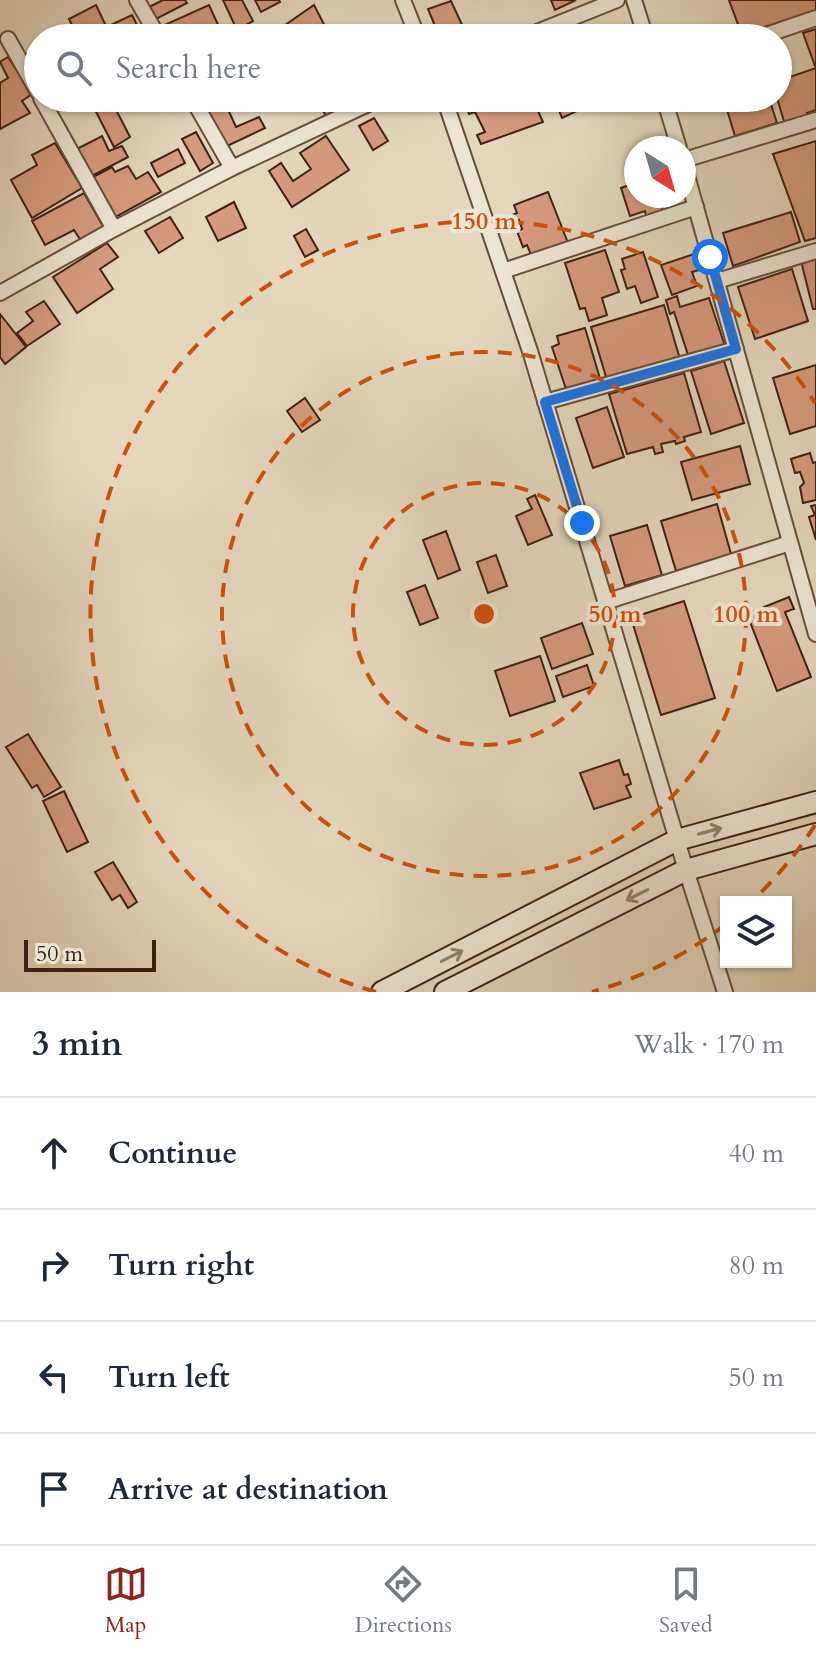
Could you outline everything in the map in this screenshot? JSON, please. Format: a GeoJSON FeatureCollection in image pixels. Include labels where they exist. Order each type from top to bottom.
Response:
{"type":"FeatureCollection","features":[{"type":"Feature","properties":{"kind":"main road"},"geometry":{"type":"LineString","coordinates":[[382,992],[677,840],[816,802]]}},
{"type":"Feature","properties":{"kind":"main road"},"geometry":{"type":"LineString","coordinates":[[445,992],[686,870],[816,834]]}},
{"type":"Feature","properties":{"kind":"street"},"geometry":{"type":"LineString","coordinates":[[137,0],[151,24]]}},
{"type":"Feature","properties":{"kind":"street"},"geometry":{"type":"LineString","coordinates":[[403,0],[412,24]]}},
{"type":"Feature","properties":{"kind":"street"},"geometry":{"type":"LineString","coordinates":[[557,24],[617,0]]}},
{"type":"Feature","properties":{"kind":"street"},"geometry":{"type":"LineString","coordinates":[[634,0],[642,24]]}},
{"type":"Feature","properties":{"kind":"street"},"geometry":{"type":"LineString","coordinates":[[792,26],[816,18]]}},
{"type":"Feature","properties":{"kind":"street"},"geometry":{"type":"LineString","coordinates":[[8,39],[24,67]]}},
{"type":"Feature","properties":{"kind":"street"},"geometry":{"type":"LineString","coordinates":[[49,112],[114,229]]}},
{"type":"Feature","properties":{"kind":"street"},"geometry":{"type":"LineString","coordinates":[[200,112],[232,168]]}},
{"type":"Feature","properties":{"kind":"street"},"geometry":{"type":"LineString","coordinates":[[0,293],[232,168],[351,112]]}},
{"type":"Feature","properties":{"kind":"street"},"geometry":{"type":"LineString","coordinates":[[449,112],[530,351],[725,992]]}},
{"type":"Feature","properties":{"kind":"street"},"geometry":{"type":"LineString","coordinates":[[668,112],[675,136]]}},
{"type":"Feature","properties":{"kind":"street"},"geometry":{"type":"LineString","coordinates":[[696,159],[816,120]]}},
{"type":"Feature","properties":{"kind":"street"},"geometry":{"type":"LineString","coordinates":[[696,207],[816,634]]}},
{"type":"Feature","properties":{"kind":"street"},"geometry":{"type":"LineString","coordinates":[[503,271],[693,208]]}},
{"type":"Feature","properties":{"kind":"street"},"geometry":{"type":"LineString","coordinates":[[717,281],[816,251]]}},
{"type":"Feature","properties":{"kind":"street"},"geometry":{"type":"LineString","coordinates":[[545,402],[736,349]]}},
{"type":"Feature","properties":{"kind":"street"},"geometry":{"type":"LineString","coordinates":[[605,602],[790,543]]}},
{"type":"Feature","properties":{"kind":"building"},"geometry":{"type":"Polygon","coordinates":[[[163,0],[185,0],[187,3],[156,19],[149,7],[163,0]]]}},
{"type":"Feature","properties":{"kind":"building"},"geometry":{"type":"Polygon","coordinates":[[[223,0],[242,0],[253,21],[234,24],[223,0]]]}},
{"type":"Feature","properties":{"kind":"building"},"geometry":{"type":"Polygon","coordinates":[[[255,0],[279,0],[280,2],[261,12],[255,0]]]}},
{"type":"Feature","properties":{"kind":"building"},"geometry":{"type":"Polygon","coordinates":[[[551,0],[576,0],[555,10],[551,0]]]}},
{"type":"Feature","properties":{"kind":"building"},"geometry":{"type":"Polygon","coordinates":[[[729,0],[816,0],[816,16],[792,24],[738,24],[729,0]]]}},
{"type":"Feature","properties":{"kind":"building"},"geometry":{"type":"Polygon","coordinates":[[[451,1],[462,24],[434,24],[428,9],[451,1]]]}},
{"type":"Feature","properties":{"kind":"building"},"geometry":{"type":"Polygon","coordinates":[[[96,5],[105,24],[71,24],[69,19],[96,5]]]}},
{"type":"Feature","properties":{"kind":"building"},"geometry":{"type":"Polygon","coordinates":[[[209,5],[218,24],[167,24],[209,5]]]}},
{"type":"Feature","properties":{"kind":"building"},"geometry":{"type":"Polygon","coordinates":[[[314,5],[324,24],[287,24],[314,5]]]}},
{"type":"Feature","properties":{"kind":"building"},"geometry":{"type":"Polygon","coordinates":[[[132,15],[136,24],[113,24],[132,15]]]}},
{"type":"Feature","properties":{"kind":"building"},"geometry":{"type":"Polygon","coordinates":[[[816,29],[816,66],[815,66],[803,33],[816,29]]]}},
{"type":"Feature","properties":{"kind":"building"},"geometry":{"type":"Polygon","coordinates":[[[8,57],[24,82],[24,112],[30,113],[0,129],[0,83],[8,78],[0,62],[8,57]]]}},
{"type":"Feature","properties":{"kind":"building"},"geometry":{"type":"Polygon","coordinates":[[[816,68],[816,110],[807,113],[808,121],[786,128],[781,112],[792,112],[792,76],[816,68]]]}},
{"type":"Feature","properties":{"kind":"building"},"geometry":{"type":"Polygon","coordinates":[[[96,112],[117,112],[130,137],[114,147],[96,112]]]}},
{"type":"Feature","properties":{"kind":"building"},"geometry":{"type":"Polygon","coordinates":[[[205,112],[229,112],[236,127],[259,117],[265,128],[223,148],[205,112]]]}},
{"type":"Feature","properties":{"kind":"building"},"geometry":{"type":"Polygon","coordinates":[[[475,112],[538,112],[543,122],[481,144],[477,135],[485,132],[475,112]]]}},
{"type":"Feature","properties":{"kind":"building"},"geometry":{"type":"Polygon","coordinates":[[[560,112],[575,112],[562,118],[560,112]]]}},
{"type":"Feature","properties":{"kind":"building"},"geometry":{"type":"Polygon","coordinates":[[[728,112],[773,112],[777,123],[735,136],[728,112]]]}},
{"type":"Feature","properties":{"kind":"building"},"geometry":{"type":"Polygon","coordinates":[[[374,118],[388,141],[373,150],[359,126],[374,118]]]}},
{"type":"Feature","properties":{"kind":"building"},"geometry":{"type":"Polygon","coordinates":[[[196,132],[213,163],[200,171],[182,139],[196,132]]]}},
{"type":"Feature","properties":{"kind":"building"},"geometry":{"type":"Polygon","coordinates":[[[102,136],[109,151],[122,146],[128,157],[88,178],[73,151],[102,136]]]}},
{"type":"Feature","properties":{"kind":"building"},"geometry":{"type":"Polygon","coordinates":[[[326,136],[349,170],[292,207],[269,171],[281,163],[293,181],[311,169],[300,153],[326,136]]]}},
{"type":"Feature","properties":{"kind":"building"},"geometry":{"type":"Polygon","coordinates":[[[816,141],[816,238],[805,241],[773,154],[816,141]]]}},
{"type":"Feature","properties":{"kind":"building"},"geometry":{"type":"Polygon","coordinates":[[[55,143],[82,188],[32,218],[11,180],[37,165],[32,155],[55,143]]]}},
{"type":"Feature","properties":{"kind":"building"},"geometry":{"type":"Polygon","coordinates":[[[178,149],[185,163],[158,177],[151,163],[178,149]]]}},
{"type":"Feature","properties":{"kind":"building"},"geometry":{"type":"Polygon","coordinates":[[[128,166],[136,179],[148,172],[161,192],[114,218],[93,177],[112,167],[115,172],[128,166]]]}},
{"type":"Feature","properties":{"kind":"building"},"geometry":{"type":"Polygon","coordinates":[[[548,192],[568,243],[532,257],[527,245],[523,247],[517,231],[522,229],[519,220],[514,222],[512,215],[517,213],[514,205],[548,192]]]}},
{"type":"Feature","properties":{"kind":"building"},"geometry":{"type":"Polygon","coordinates":[[[84,193],[104,228],[81,241],[74,230],[45,245],[32,221],[84,193]]]}},
{"type":"Feature","properties":{"kind":"building"},"geometry":{"type":"Polygon","coordinates":[[[234,202],[246,228],[218,241],[206,217],[234,202]]]}},
{"type":"Feature","properties":{"kind":"building"},"geometry":{"type":"Polygon","coordinates":[[[627,208],[662,208],[664,214],[647,219],[645,211],[630,216],[627,208]]]}},
{"type":"Feature","properties":{"kind":"building"},"geometry":{"type":"Polygon","coordinates":[[[791,212],[800,242],[733,266],[723,233],[791,212]]]}},
{"type":"Feature","properties":{"kind":"building"},"geometry":{"type":"Polygon","coordinates":[[[170,217],[183,238],[159,253],[145,231],[170,217]]]}},
{"type":"Feature","properties":{"kind":"building"},"geometry":{"type":"Polygon","coordinates":[[[306,229],[318,250],[305,257],[294,236],[306,229]]]}},
{"type":"Feature","properties":{"kind":"building"},"geometry":{"type":"Polygon","coordinates":[[[107,243],[118,257],[100,269],[113,289],[77,313],[53,277],[107,243]]]}},
{"type":"Feature","properties":{"kind":"building"},"geometry":{"type":"Polygon","coordinates":[[[605,250],[619,292],[602,298],[607,315],[589,321],[585,308],[580,309],[565,263],[605,250]]]}},
{"type":"Feature","properties":{"kind":"building"},"geometry":{"type":"Polygon","coordinates":[[[643,252],[658,297],[641,303],[635,286],[627,289],[621,270],[625,269],[622,259],[643,252]]]}},
{"type":"Feature","properties":{"kind":"building"},"geometry":{"type":"Polygon","coordinates":[[[694,254],[699,270],[692,272],[697,286],[672,295],[661,265],[694,254]]]}},
{"type":"Feature","properties":{"kind":"building"},"geometry":{"type":"Polygon","coordinates":[[[816,258],[816,309],[813,309],[801,261],[816,258]]]}},
{"type":"Feature","properties":{"kind":"building"},"geometry":{"type":"Polygon","coordinates":[[[792,269],[808,321],[755,339],[738,287],[792,269]]]}},
{"type":"Feature","properties":{"kind":"building"},"geometry":{"type":"Polygon","coordinates":[[[677,296],[680,307],[709,298],[725,346],[689,358],[674,312],[670,314],[666,300],[677,296]]]}},
{"type":"Feature","properties":{"kind":"building"},"geometry":{"type":"Polygon","coordinates":[[[44,301],[60,324],[27,346],[17,333],[33,321],[26,312],[44,301]]]}},
{"type":"Feature","properties":{"kind":"building"},"geometry":{"type":"Polygon","coordinates":[[[664,305],[680,359],[607,380],[591,327],[664,305]]]}},
{"type":"Feature","properties":{"kind":"building"},"geometry":{"type":"Polygon","coordinates":[[[0,314],[26,347],[5,364],[0,357],[0,314]]]}},
{"type":"Feature","properties":{"kind":"building"},"geometry":{"type":"Polygon","coordinates":[[[585,328],[601,382],[572,391],[571,387],[566,389],[552,347],[559,344],[557,336],[585,328]]]}},
{"type":"Feature","properties":{"kind":"building"},"geometry":{"type":"Polygon","coordinates":[[[724,361],[744,423],[711,434],[691,371],[724,361]]]}},
{"type":"Feature","properties":{"kind":"building"},"geometry":{"type":"Polygon","coordinates":[[[816,365],[816,426],[790,434],[773,378],[816,365]]]}},
{"type":"Feature","properties":{"kind":"building"},"geometry":{"type":"Polygon","coordinates":[[[684,373],[701,432],[684,437],[685,441],[676,444],[675,441],[661,444],[663,452],[655,454],[653,447],[627,454],[609,394],[684,373]]]}},
{"type":"Feature","properties":{"kind":"building"},"geometry":{"type":"Polygon","coordinates":[[[305,398],[320,420],[302,432],[287,411],[305,398]]]}},
{"type":"Feature","properties":{"kind":"building"},"geometry":{"type":"Polygon","coordinates":[[[607,407],[624,457],[593,468],[576,418],[607,407]]]}},
{"type":"Feature","properties":{"kind":"building"},"geometry":{"type":"Polygon","coordinates":[[[740,446],[750,484],[692,500],[681,462],[740,446]]]}},
{"type":"Feature","properties":{"kind":"building"},"geometry":{"type":"Polygon","coordinates":[[[810,453],[813,463],[816,462],[816,500],[803,503],[800,487],[804,483],[800,472],[795,473],[791,459],[810,453]]]}},
{"type":"Feature","properties":{"kind":"building"},"geometry":{"type":"Polygon","coordinates":[[[535,495],[552,535],[528,545],[516,516],[532,509],[527,499],[535,495]]]}},
{"type":"Feature","properties":{"kind":"building"},"geometry":{"type":"Polygon","coordinates":[[[717,504],[731,554],[676,571],[661,521],[717,504]]]}},
{"type":"Feature","properties":{"kind":"building"},"geometry":{"type":"Polygon","coordinates":[[[816,505],[816,540],[809,517],[815,515],[811,506],[816,505]]]}},
{"type":"Feature","properties":{"kind":"building"},"geometry":{"type":"Polygon","coordinates":[[[647,525],[662,575],[625,586],[610,536],[647,525]]]}},
{"type":"Feature","properties":{"kind":"building"},"geometry":{"type":"Polygon","coordinates":[[[446,531],[460,570],[438,579],[423,540],[446,531]]]}},
{"type":"Feature","properties":{"kind":"building"},"geometry":{"type":"Polygon","coordinates":[[[496,555],[507,586],[488,593],[477,562],[496,555]]]}},
{"type":"Feature","properties":{"kind":"building"},"geometry":{"type":"Polygon","coordinates":[[[425,585],[438,618],[420,625],[407,592],[425,585]]]}},
{"type":"Feature","properties":{"kind":"building"},"geometry":{"type":"Polygon","coordinates":[[[789,597],[794,609],[785,612],[811,677],[777,691],[747,614],[789,597]]]}},
{"type":"Feature","properties":{"kind":"building"},"geometry":{"type":"Polygon","coordinates":[[[684,601],[715,698],[661,715],[631,618],[684,601]]]}},
{"type":"Feature","properties":{"kind":"building"},"geometry":{"type":"Polygon","coordinates":[[[582,623],[593,654],[552,669],[541,638],[582,623]]]}},
{"type":"Feature","properties":{"kind":"building"},"geometry":{"type":"Polygon","coordinates":[[[540,656],[555,701],[510,716],[495,671],[540,656]]]}},
{"type":"Feature","properties":{"kind":"building"},"geometry":{"type":"Polygon","coordinates":[[[587,665],[594,686],[563,697],[556,676],[587,665]]]}},
{"type":"Feature","properties":{"kind":"building"},"geometry":{"type":"Polygon","coordinates":[[[28,734],[61,787],[44,797],[37,785],[32,788],[6,747],[28,734]]]}},
{"type":"Feature","properties":{"kind":"building"},"geometry":{"type":"Polygon","coordinates":[[[619,760],[624,775],[628,774],[631,784],[626,786],[631,797],[594,809],[580,773],[619,760]]]}},
{"type":"Feature","properties":{"kind":"building"},"geometry":{"type":"Polygon","coordinates":[[[64,791],[88,842],[67,852],[43,801],[64,791]]]}},
{"type":"Feature","properties":{"kind":"building"},"geometry":{"type":"Polygon","coordinates":[[[113,862],[137,902],[128,908],[120,895],[112,900],[95,872],[113,862]]]}},
{"type":"Feature","properties":{"kind":"route"},"geometry":{"type":"LineString","coordinates":[[582,523],[545,402],[736,349],[710,257]]}}]}
